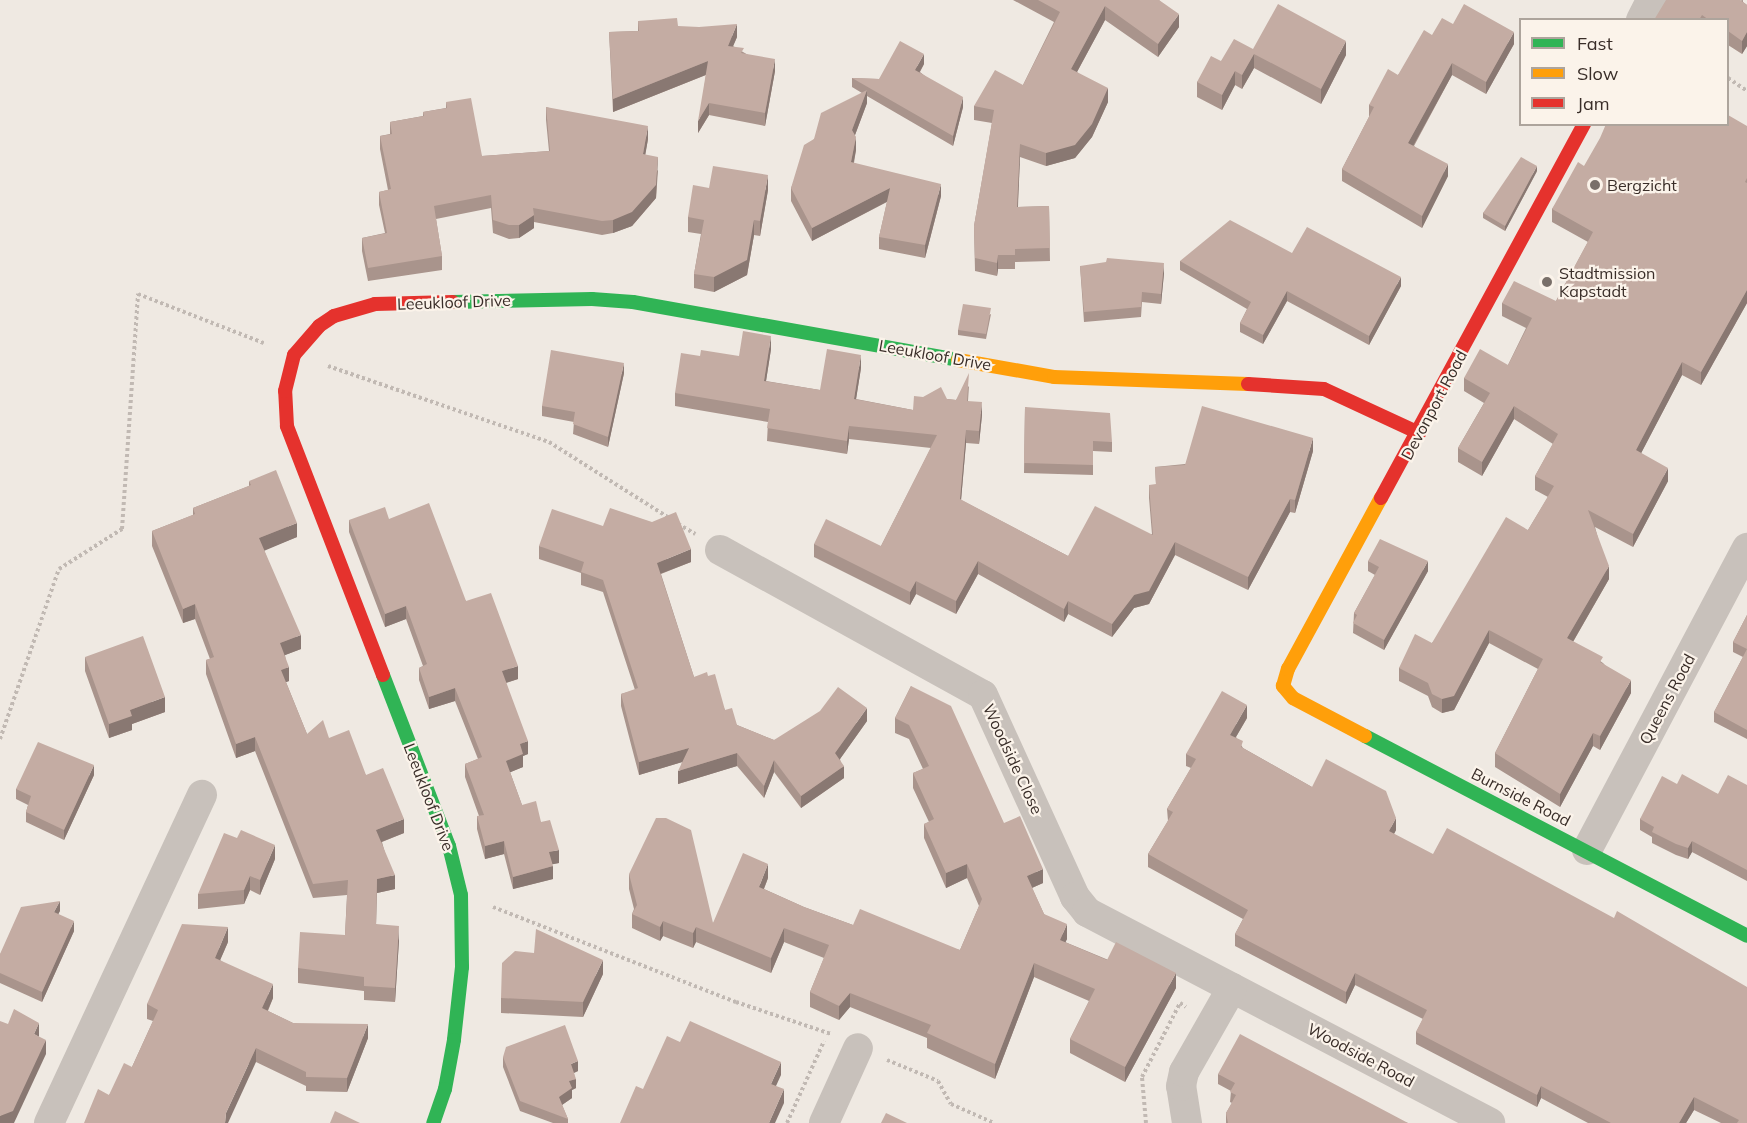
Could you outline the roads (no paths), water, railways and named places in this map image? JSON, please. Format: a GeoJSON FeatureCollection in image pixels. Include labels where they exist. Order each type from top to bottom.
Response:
{"type":"FeatureCollection","features":[{"type":"Feature","properties":{"kind":"street"},"geometry":{"type":"LineString","coordinates":[[1642,18],[1651,0]]}},
{"type":"Feature","properties":{"kind":"street","name":"Devonport Road"},"geometry":{"type":"LineString","coordinates":[[1283,686],[1288,669],[1419,434],[1583,126]]}},
{"type":"Feature","properties":{"kind":"street","name":"Leeukloof Drive"},"geometry":{"type":"LineString","coordinates":[[433,1123],[445,1089],[454,1040],[462,967],[461,895],[449,846],[286,426],[285,391],[294,355],[306,336],[334,316],[375,304],[602,300],[682,308],[1054,376],[1146,383],[1285,384],[1324,389],[1419,434]]}},
{"type":"Feature","properties":{"kind":"street","name":"Queens Road"},"geometry":{"type":"LineString","coordinates":[[1587,850],[1747,548]]}},
{"type":"Feature","properties":{"kind":"street","name":"Woodside Close"},"geometry":{"type":"LineString","coordinates":[[720,550],[983,695],[1081,907],[1098,919],[1232,988]]}},
{"type":"Feature","properties":{"kind":"street","name":"Burnside Road"},"geometry":{"type":"LineString","coordinates":[[1283,686],[1293,698],[1587,850],[1747,936]]}},
{"type":"Feature","properties":{"kind":"street"},"geometry":{"type":"LineString","coordinates":[[50,1123],[202,795]]}},
{"type":"Feature","properties":{"kind":"street"},"geometry":{"type":"LineString","coordinates":[[1187,1123],[1181,1086],[1184,1072],[1232,988]]}},
{"type":"Feature","properties":{"kind":"street","name":"Woodside Road"},"geometry":{"type":"LineString","coordinates":[[1232,988],[1491,1123]]}},
{"type":"Feature","properties":{"kind":"street"},"geometry":{"type":"LineString","coordinates":[[824,1123],[858,1048]]}},
{"type":"Feature","properties":{"kind":"place","name":"Bergzicht"},"geometry":{"type":"Point","coordinates":[1595,185]}},
{"type":"Feature","properties":{"kind":"place","name":"Stadtmission Kapstadt"},"geometry":{"type":"Point","coordinates":[1547,282]}}]}
